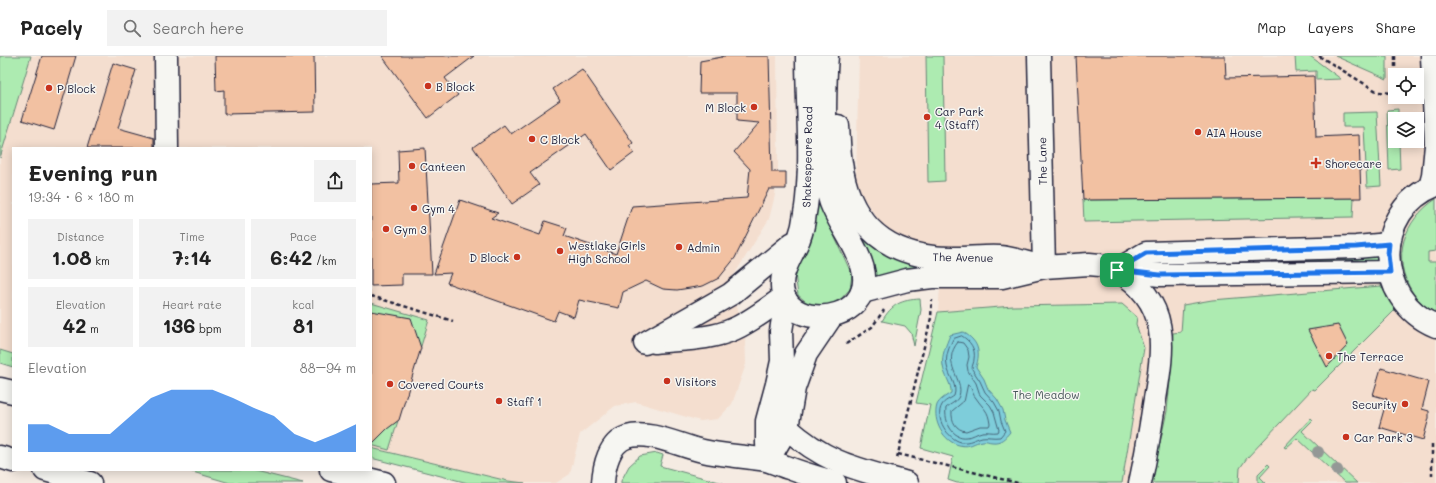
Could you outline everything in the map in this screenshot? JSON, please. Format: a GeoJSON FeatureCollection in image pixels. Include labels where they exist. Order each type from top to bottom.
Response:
{"type":"FeatureCollection","features":[{"type":"Feature","properties":{"kind":"main road"},"geometry":{"type":"LineString","coordinates":[[166,56],[167,147]]}},
{"type":"Feature","properties":{"kind":"main road","name":"The Lane"},"geometry":{"type":"LineString","coordinates":[[1039,56],[1044,267]]}},
{"type":"Feature","properties":{"kind":"main road"},"geometry":{"type":"LineString","coordinates":[[1432,56],[1436,144],[1433,186],[1420,194],[1402,210],[1391,232],[1388,254],[1390,272],[1400,297],[1418,316],[1436,326]]}},
{"type":"Feature","properties":{"kind":"main road","name":"The Avenue"},"geometry":{"type":"LineString","coordinates":[[820,59],[836,88],[841,163],[844,180],[858,215],[877,236],[891,245],[906,251],[933,257],[1002,257],[1044,267]]}},
{"type":"Feature","properties":{"kind":"main road","name":"Shakespeare Road"},"geometry":{"type":"LineString","coordinates":[[768,460],[767,421],[778,384],[782,361],[781,331],[785,299],[782,280],[785,268],[800,237],[806,211],[810,148],[820,59]]}},
{"type":"Feature","properties":{"kind":"main road","name":"Shakespeare Road"},"geometry":{"type":"LineString","coordinates":[[820,59],[825,181],[834,211],[859,257],[863,269],[864,284],[862,292]]}},
{"type":"Feature","properties":{"kind":"main road"},"geometry":{"type":"LineString","coordinates":[[800,237],[731,294],[645,343],[711,336],[724,333],[742,326],[785,299],[791,306],[807,315],[831,317],[850,309],[862,292]]}},
{"type":"Feature","properties":{"kind":"main road"},"geometry":{"type":"LineString","coordinates":[[1140,483],[1160,370],[1162,340],[1156,315],[1148,297],[1135,283],[1117,270],[1146,253],[1356,247],[1389,244]]}},
{"type":"Feature","properties":{"kind":"main road","name":"The Avenue"},"geometry":{"type":"LineString","coordinates":[[862,292],[907,280],[932,277],[1002,277],[1044,267],[1089,264],[1100,265],[1117,270],[1160,275],[1390,272]]}},
{"type":"Feature","properties":{"kind":"main road"},"geometry":{"type":"LineString","coordinates":[[768,460],[787,428],[794,388],[807,351],[831,317]]}},
{"type":"Feature","properties":{"kind":"main road"},"geometry":{"type":"LineString","coordinates":[[0,389],[12,392]]}},
{"type":"Feature","properties":{"kind":"main road"},"geometry":{"type":"LineString","coordinates":[[787,428],[810,446],[834,460],[864,472],[907,483]]}},
{"type":"Feature","properties":{"kind":"main road"},"geometry":{"type":"LineString","coordinates":[[603,483],[606,462],[611,452],[617,443],[625,438],[635,435],[645,435],[704,452],[768,460],[835,483]]}},
{"type":"Feature","properties":{"kind":"main road"},"geometry":{"type":"LineString","coordinates":[[0,457],[12,461]]}},
{"type":"Feature","properties":{"kind":"main road"},"geometry":{"type":"LineString","coordinates":[[48,471],[90,483]]}},
{"type":"Feature","properties":{"kind":"main road"},"geometry":{"type":"LineString","coordinates":[[334,471],[384,483]]}},
{"type":"Feature","properties":{"kind":"path"},"geometry":{"type":"LineString","coordinates":[[1319,56],[1378,92],[1388,93]]}},
{"type":"Feature","properties":{"kind":"path"},"geometry":{"type":"LineString","coordinates":[[1395,56],[1395,68]]}},
{"type":"Feature","properties":{"kind":"path"},"geometry":{"type":"LineString","coordinates":[[932,294],[931,318],[898,454],[1018,483]]}},
{"type":"Feature","properties":{"kind":"path"},"geometry":{"type":"LineString","coordinates":[[372,296],[453,321]]}},
{"type":"Feature","properties":{"kind":"path"},"geometry":{"type":"LineString","coordinates":[[846,344],[872,327],[881,312],[889,306]]}},
{"type":"Feature","properties":{"kind":"path"},"geometry":{"type":"LineString","coordinates":[[1432,444],[1432,478]]}},
{"type":"Feature","properties":{"kind":"shaded area","name":"Westlake Girls High School"},"geometry":{"type":"Polygon","coordinates":[[[0,56],[777,56],[778,169],[775,195],[769,219],[729,283],[745,331],[746,364],[732,404],[718,419],[700,421],[636,402],[615,406],[580,434],[570,474],[556,483],[525,483],[508,481],[372,448],[372,147],[12,147],[12,354],[0,350],[0,56]]]}},
{"type":"Feature","properties":{"kind":"shaded area"},"geometry":{"type":"Polygon","coordinates":[[[859,56],[1436,56],[1436,483],[1122,483],[1144,348],[1136,324],[1122,304],[1013,306],[938,312],[940,288],[918,292],[918,249],[896,238],[879,221],[864,199],[856,179],[859,56]]]}},
{"type":"Feature","properties":{"kind":"green space"},"geometry":{"type":"Polygon","coordinates":[[[0,56],[31,56],[0,158],[0,56]]]}},
{"type":"Feature","properties":{"kind":"green space"},"geometry":{"type":"Polygon","coordinates":[[[926,56],[943,56],[945,181],[928,182],[926,56]]]}},
{"type":"Feature","properties":{"kind":"green space"},"geometry":{"type":"Polygon","coordinates":[[[1295,56],[1310,56],[1341,79],[1316,80],[1316,71],[1296,72],[1295,56]]]}},
{"type":"Feature","properties":{"kind":"green space"},"geometry":{"type":"Polygon","coordinates":[[[1335,56],[1387,56],[1387,79],[1335,56]]]}},
{"type":"Feature","properties":{"kind":"green space"},"geometry":{"type":"Polygon","coordinates":[[[1398,109],[1398,112],[1388,112],[1388,140],[1387,110],[1398,109]]]}},
{"type":"Feature","properties":{"kind":"green space"},"geometry":{"type":"Polygon","coordinates":[[[1377,112],[1381,186],[1367,187],[1364,127],[1343,127],[1343,113],[1377,112]]]}},
{"type":"Feature","properties":{"kind":"green space"},"geometry":{"type":"Polygon","coordinates":[[[1388,148],[1399,148],[1400,169],[1389,170],[1388,148]]]}},
{"type":"Feature","properties":{"kind":"green space"},"geometry":{"type":"Polygon","coordinates":[[[817,198],[852,275],[850,289],[839,301],[828,307],[812,307],[798,295],[795,274],[810,238],[817,198]]]}},
{"type":"Feature","properties":{"kind":"green space"},"geometry":{"type":"Polygon","coordinates":[[[1354,198],[1353,217],[1084,222],[1083,200],[1354,198]]]}},
{"type":"Feature","properties":{"kind":"green space"},"geometry":{"type":"Polygon","coordinates":[[[1436,199],[1436,251],[1428,252],[1428,262],[1436,262],[1436,313],[1423,304],[1413,293],[1406,280],[1402,266],[1402,253],[1404,241],[1409,229],[1425,208],[1436,199]]]}},
{"type":"Feature","properties":{"kind":"green space"},"geometry":{"type":"Polygon","coordinates":[[[867,238],[919,263],[919,272],[875,280],[862,243],[867,238]]]}},
{"type":"Feature","properties":{"kind":"green space"},"geometry":{"type":"Polygon","coordinates":[[[1376,255],[1379,258],[1377,262],[1165,264],[1162,262],[1376,255]]]}},
{"type":"Feature","properties":{"kind":"green space"},"geometry":{"type":"Polygon","coordinates":[[[1381,286],[1396,309],[1315,390],[1312,389],[1247,458],[1240,468],[1239,483],[1151,483],[1167,411],[1173,333],[1181,332],[1183,305],[1212,300],[1381,286]]]}},
{"type":"Feature","properties":{"kind":"green space"},"geometry":{"type":"Polygon","coordinates":[[[920,299],[921,310],[914,346],[911,333],[905,326],[882,321],[889,311],[898,304],[907,300],[920,299]]]}},
{"type":"Feature","properties":{"kind":"green space","name":"Covered Courts"},"geometry":{"type":"Polygon","coordinates":[[[372,303],[429,320],[389,450],[372,445],[372,303]]]}},
{"type":"Feature","properties":{"kind":"green space","name":"The Meadow"},"geometry":{"type":"Polygon","coordinates":[[[1122,304],[1137,317],[1136,324],[1144,348],[1122,483],[957,483],[948,480],[953,457],[921,448],[930,405],[916,403],[938,312],[1013,306],[1122,304]]]}},
{"type":"Feature","properties":{"kind":"green space"},"geometry":{"type":"Polygon","coordinates":[[[0,350],[12,354],[12,367],[0,363],[0,350]]]}},
{"type":"Feature","properties":{"kind":"green space"},"geometry":{"type":"Polygon","coordinates":[[[1311,418],[1313,420],[1302,431],[1357,483],[1345,483],[1297,438],[1286,448],[1284,447],[1311,418]]]}},
{"type":"Feature","properties":{"kind":"green space"},"geometry":{"type":"Polygon","coordinates":[[[372,448],[508,481],[525,483],[468,483],[372,458],[372,448]]]}},
{"type":"Feature","properties":{"kind":"green space"},"geometry":{"type":"Polygon","coordinates":[[[657,453],[663,455],[660,466],[723,483],[621,483],[629,466],[640,456],[657,453]]]}},
{"type":"Feature","properties":{"kind":"green space"},"geometry":{"type":"Polygon","coordinates":[[[1268,464],[1270,466],[1260,477],[1266,483],[1258,483],[1258,474],[1268,464]]]}},
{"type":"Feature","properties":{"kind":"green space"},"geometry":{"type":"Polygon","coordinates":[[[189,471],[255,471],[303,483],[230,483],[189,471]]]}},
{"type":"Feature","properties":{"kind":"water"},"geometry":{"type":"Polygon","coordinates":[[[963,332],[972,339],[977,347],[978,356],[976,367],[984,379],[988,389],[997,399],[1003,410],[1010,432],[998,442],[984,441],[963,446],[959,445],[949,440],[944,435],[940,430],[936,418],[938,403],[951,393],[943,366],[944,350],[950,335],[963,332]]]}},
{"type":"Feature","properties":{"kind":"building","name":"P Block"},"geometry":{"type":"Polygon","coordinates":[[[42,56],[76,56],[54,130],[22,120],[42,56]]]}},
{"type":"Feature","properties":{"kind":"building"},"geometry":{"type":"Polygon","coordinates":[[[215,56],[314,56],[315,112],[224,114],[224,90],[216,91],[215,56]]]}},
{"type":"Feature","properties":{"kind":"building","name":"B Block"},"geometry":{"type":"Polygon","coordinates":[[[382,56],[474,56],[445,78],[458,95],[428,118],[382,56]]]}},
{"type":"Feature","properties":{"kind":"building"},"geometry":{"type":"Polygon","coordinates":[[[722,56],[769,56],[772,172],[786,172],[786,189],[769,189],[735,258],[719,278],[703,286],[677,290],[663,289],[646,281],[623,292],[619,308],[579,300],[574,317],[558,311],[554,321],[447,283],[451,273],[434,274],[460,200],[498,213],[491,218],[540,235],[545,221],[567,228],[564,236],[616,254],[632,206],[747,198],[750,169],[734,152],[759,123],[737,121],[737,93],[699,93],[700,61],[722,56]]]}},
{"type":"Feature","properties":{"kind":"building","name":"AIA House"},"geometry":{"type":"Polygon","coordinates":[[[1076,56],[1225,56],[1226,78],[1314,76],[1316,137],[1359,135],[1361,198],[1083,200],[1076,56]]]}},
{"type":"Feature","properties":{"kind":"building","name":"P Block"},"geometry":{"type":"Polygon","coordinates":[[[113,63],[136,70],[118,128],[154,138],[154,147],[87,147],[113,63]]]}},
{"type":"Feature","properties":{"kind":"building","name":"C Block"},"geometry":{"type":"Polygon","coordinates":[[[582,69],[633,143],[629,146],[634,153],[611,170],[586,134],[530,173],[539,185],[512,204],[473,147],[504,125],[511,134],[560,100],[553,89],[582,69]]]}},
{"type":"Feature","properties":{"kind":"building"},"geometry":{"type":"Polygon","coordinates":[[[425,148],[432,274],[402,274],[402,285],[372,286],[372,184],[399,183],[398,150],[425,148]]]}},
{"type":"Feature","properties":{"kind":"building","name":"Covered Courts"},"geometry":{"type":"Polygon","coordinates":[[[372,311],[411,318],[421,348],[399,420],[387,429],[372,444],[372,311]]]}},
{"type":"Feature","properties":{"kind":"building","name":"The Terrace"},"geometry":{"type":"Polygon","coordinates":[[[1338,325],[1348,345],[1327,367],[1308,330],[1338,325]]]}},
{"type":"Feature","properties":{"kind":"building","name":"Security"},"geometry":{"type":"Polygon","coordinates":[[[1381,368],[1429,382],[1422,409],[1429,411],[1429,418],[1423,440],[1379,427],[1387,399],[1373,395],[1381,368]]]}},
{"type":"Feature","properties":{"kind":"place","name":"B Block"},"geometry":{"type":"Point","coordinates":[428,86]}},
{"type":"Feature","properties":{"kind":"place","name":"P Block"},"geometry":{"type":"Point","coordinates":[49,88]}},
{"type":"Feature","properties":{"kind":"place","name":"M Block"},"geometry":{"type":"Point","coordinates":[754,107]}},
{"type":"Feature","properties":{"kind":"place","name":"Car Park 4 (Staff)"},"geometry":{"type":"Point","coordinates":[927,117]}},
{"type":"Feature","properties":{"kind":"place","name":"AIA House"},"geometry":{"type":"Point","coordinates":[1198,132]}},
{"type":"Feature","properties":{"kind":"place","name":"C Block"},"geometry":{"type":"Point","coordinates":[532,139]}},
{"type":"Feature","properties":{"kind":"place","name":"Shorecare"},"geometry":{"type":"Point","coordinates":[1316,163]}},
{"type":"Feature","properties":{"kind":"place","name":"Canteen"},"geometry":{"type":"Point","coordinates":[412,166]}},
{"type":"Feature","properties":{"kind":"place","name":"Gym 4"},"geometry":{"type":"Point","coordinates":[414,208]}},
{"type":"Feature","properties":{"kind":"place","name":"Gym 3"},"geometry":{"type":"Point","coordinates":[386,229]}},
{"type":"Feature","properties":{"kind":"place","name":"Admin"},"geometry":{"type":"Point","coordinates":[679,247]}},
{"type":"Feature","properties":{"kind":"place","name":"Westlake Girls High School"},"geometry":{"type":"Point","coordinates":[560,251]}},
{"type":"Feature","properties":{"kind":"place","name":"D Block"},"geometry":{"type":"Point","coordinates":[517,257]}},
{"type":"Feature","properties":{"kind":"place","name":"The Terrace"},"geometry":{"type":"Point","coordinates":[1329,356]}},
{"type":"Feature","properties":{"kind":"place","name":"Visitors"},"geometry":{"type":"Point","coordinates":[667,381]}},
{"type":"Feature","properties":{"kind":"place","name":"Covered Courts"},"geometry":{"type":"Point","coordinates":[390,384]}},
{"type":"Feature","properties":{"kind":"place","name":"Staff 1"},"geometry":{"type":"Point","coordinates":[499,401]}},
{"type":"Feature","properties":{"kind":"place","name":"Security"},"geometry":{"type":"Point","coordinates":[1405,404]}},
{"type":"Feature","properties":{"kind":"place","name":"Car Park 3"},"geometry":{"type":"Point","coordinates":[1346,437]}},
{"type":"Feature","properties":{"kind":"route"},"geometry":{"type":"LineString","coordinates":[[1389,244],[1388,263],[1390,272],[1160,275],[1117,270],[1146,253],[1356,247],[1389,244]]}}]}
